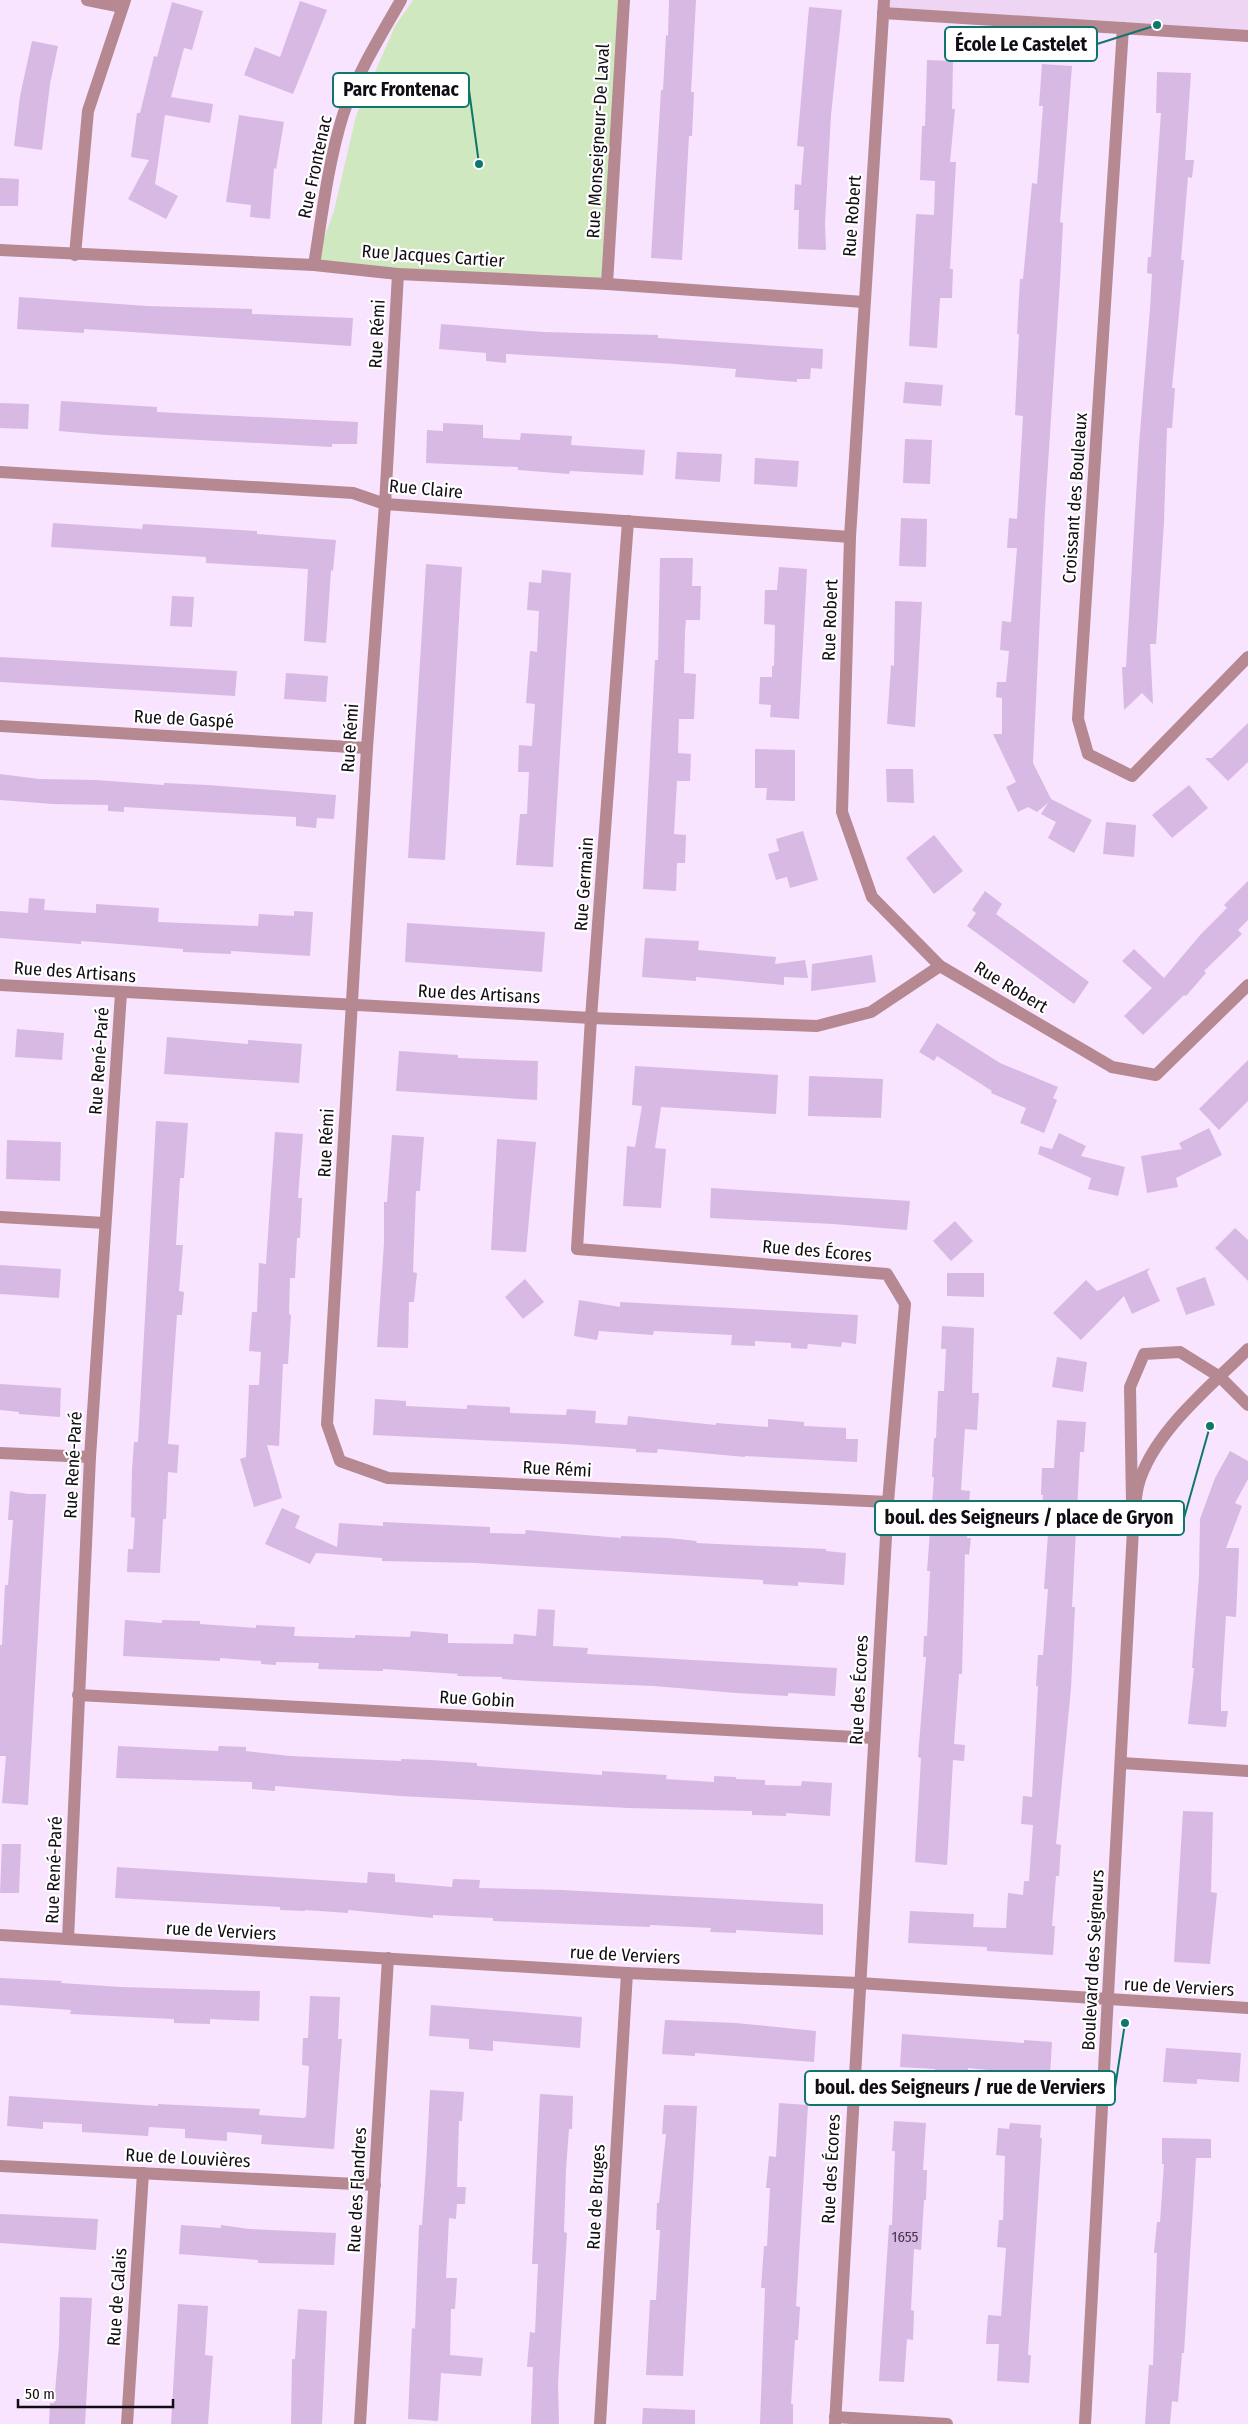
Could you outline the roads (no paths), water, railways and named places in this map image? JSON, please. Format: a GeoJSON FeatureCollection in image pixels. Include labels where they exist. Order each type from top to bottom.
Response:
{"type":"FeatureCollection","features":[{"type":"Feature","properties":{"kind":"street"},"geometry":{"type":"LineString","coordinates":[[74,255],[88,111],[123,4],[87,0]]}},
{"type":"Feature","properties":{"kind":"street","name":"Rue Frontenac"},"geometry":{"type":"LineString","coordinates":[[314,264],[327,184],[344,115],[371,53],[402,0]]}},
{"type":"Feature","properties":{"kind":"street","name":"Rue Monseigneur-De Laval"},"geometry":{"type":"LineString","coordinates":[[607,284],[624,0]]}},
{"type":"Feature","properties":{"kind":"street","name":"Rue Robert"},"geometry":{"type":"LineString","coordinates":[[884,0],[850,537],[842,812],[872,897],[940,966],[1112,1067],[1156,1075],[1248,985]]}},
{"type":"Feature","properties":{"kind":"street"},"geometry":{"type":"LineString","coordinates":[[883,13],[1248,36]]}},
{"type":"Feature","properties":{"kind":"street","name":"Croissant des Bouleaux"},"geometry":{"type":"LineString","coordinates":[[1123,28],[1078,719],[1088,754],[1132,776],[1248,657]]}},
{"type":"Feature","properties":{"kind":"street","name":"Rue Jacques Cartier"},"geometry":{"type":"LineString","coordinates":[[0,250],[74,255],[314,264],[398,274],[607,284],[864,302]]}},
{"type":"Feature","properties":{"kind":"street","name":"Rue Rémi"},"geometry":{"type":"LineString","coordinates":[[398,274],[385,504],[367,748],[327,1424],[340,1461],[388,1478],[888,1502]]}},
{"type":"Feature","properties":{"kind":"street","name":"Rue Claire"},"geometry":{"type":"LineString","coordinates":[[0,472],[353,494],[385,504],[850,537]]}},
{"type":"Feature","properties":{"kind":"street","name":"Rue Germain"},"geometry":{"type":"LineString","coordinates":[[577,1249],[591,1018],[628,521]]}},
{"type":"Feature","properties":{"kind":"street","name":"Rue de Gaspé"},"geometry":{"type":"LineString","coordinates":[[0,726],[367,748]]}},
{"type":"Feature","properties":{"kind":"street","name":"Rue des Artisans"},"geometry":{"type":"LineString","coordinates":[[0,985],[591,1018],[818,1026],[871,1012],[940,966]]}},
{"type":"Feature","properties":{"kind":"street","name":"Rue René-Paré"},"geometry":{"type":"LineString","coordinates":[[68,1939],[90,1457],[121,993]]}},
{"type":"Feature","properties":{"kind":"street"},"geometry":{"type":"LineString","coordinates":[[0,1217],[105,1223]]}},
{"type":"Feature","properties":{"kind":"street","name":"Rue des Écores"},"geometry":{"type":"LineString","coordinates":[[577,1249],[887,1274],[905,1304],[888,1502],[858,1983],[835,2421]]}},
{"type":"Feature","properties":{"kind":"street","name":"Boulevard des Seigneurs"},"geometry":{"type":"LineString","coordinates":[[1132,1529],[1138,1486],[1151,1455],[1184,1412],[1248,1349]]}},
{"type":"Feature","properties":{"kind":"street","name":"Boulevard des Seigneurs"},"geometry":{"type":"LineString","coordinates":[[1085,2424],[1122,1763],[1132,1529],[1130,1387],[1144,1354],[1180,1352],[1220,1377]]}},
{"type":"Feature","properties":{"kind":"street"},"geometry":{"type":"LineString","coordinates":[[1220,1377],[1248,1405]]}},
{"type":"Feature","properties":{"kind":"street"},"geometry":{"type":"LineString","coordinates":[[0,1453],[90,1457]]}},
{"type":"Feature","properties":{"kind":"street","name":"Rue Gobin"},"geometry":{"type":"LineString","coordinates":[[78,1695],[874,1738]]}},
{"type":"Feature","properties":{"kind":"street"},"geometry":{"type":"LineString","coordinates":[[1122,1763],[1248,1771]]}},
{"type":"Feature","properties":{"kind":"street","name":"rue de Verviers"},"geometry":{"type":"LineString","coordinates":[[0,1936],[627,1973],[858,1983],[1248,2008]]}},
{"type":"Feature","properties":{"kind":"street","name":"Rue des Flandres"},"geometry":{"type":"LineString","coordinates":[[360,2424],[388,1958]]}},
{"type":"Feature","properties":{"kind":"street","name":"Rue de Bruges"},"geometry":{"type":"LineString","coordinates":[[600,2424],[627,1973]]}},
{"type":"Feature","properties":{"kind":"street","name":"Rue de Louvières"},"geometry":{"type":"LineString","coordinates":[[0,2166],[375,2185]]}},
{"type":"Feature","properties":{"kind":"street","name":"Rue de Calais"},"geometry":{"type":"LineString","coordinates":[[126,2424],[143,2173]]}},
{"type":"Feature","properties":{"kind":"street"},"geometry":{"type":"LineString","coordinates":[[835,2421],[947,2424]]}},
{"type":"Feature","properties":{"kind":"place","name":"École Le Castelet"},"geometry":{"type":"Point","coordinates":[1157,25]}},
{"type":"Feature","properties":{"kind":"place","name":"Parc Frontenac"},"geometry":{"type":"Point","coordinates":[479,164]}},
{"type":"Feature","properties":{"kind":"place","name":"boul. des Seigneurs / place de Gryon"},"geometry":{"type":"Point","coordinates":[1210,1426]}},
{"type":"Feature","properties":{"kind":"place","name":"boul. des Seigneurs / rue de Verviers"},"geometry":{"type":"Point","coordinates":[1125,2023]}}]}
